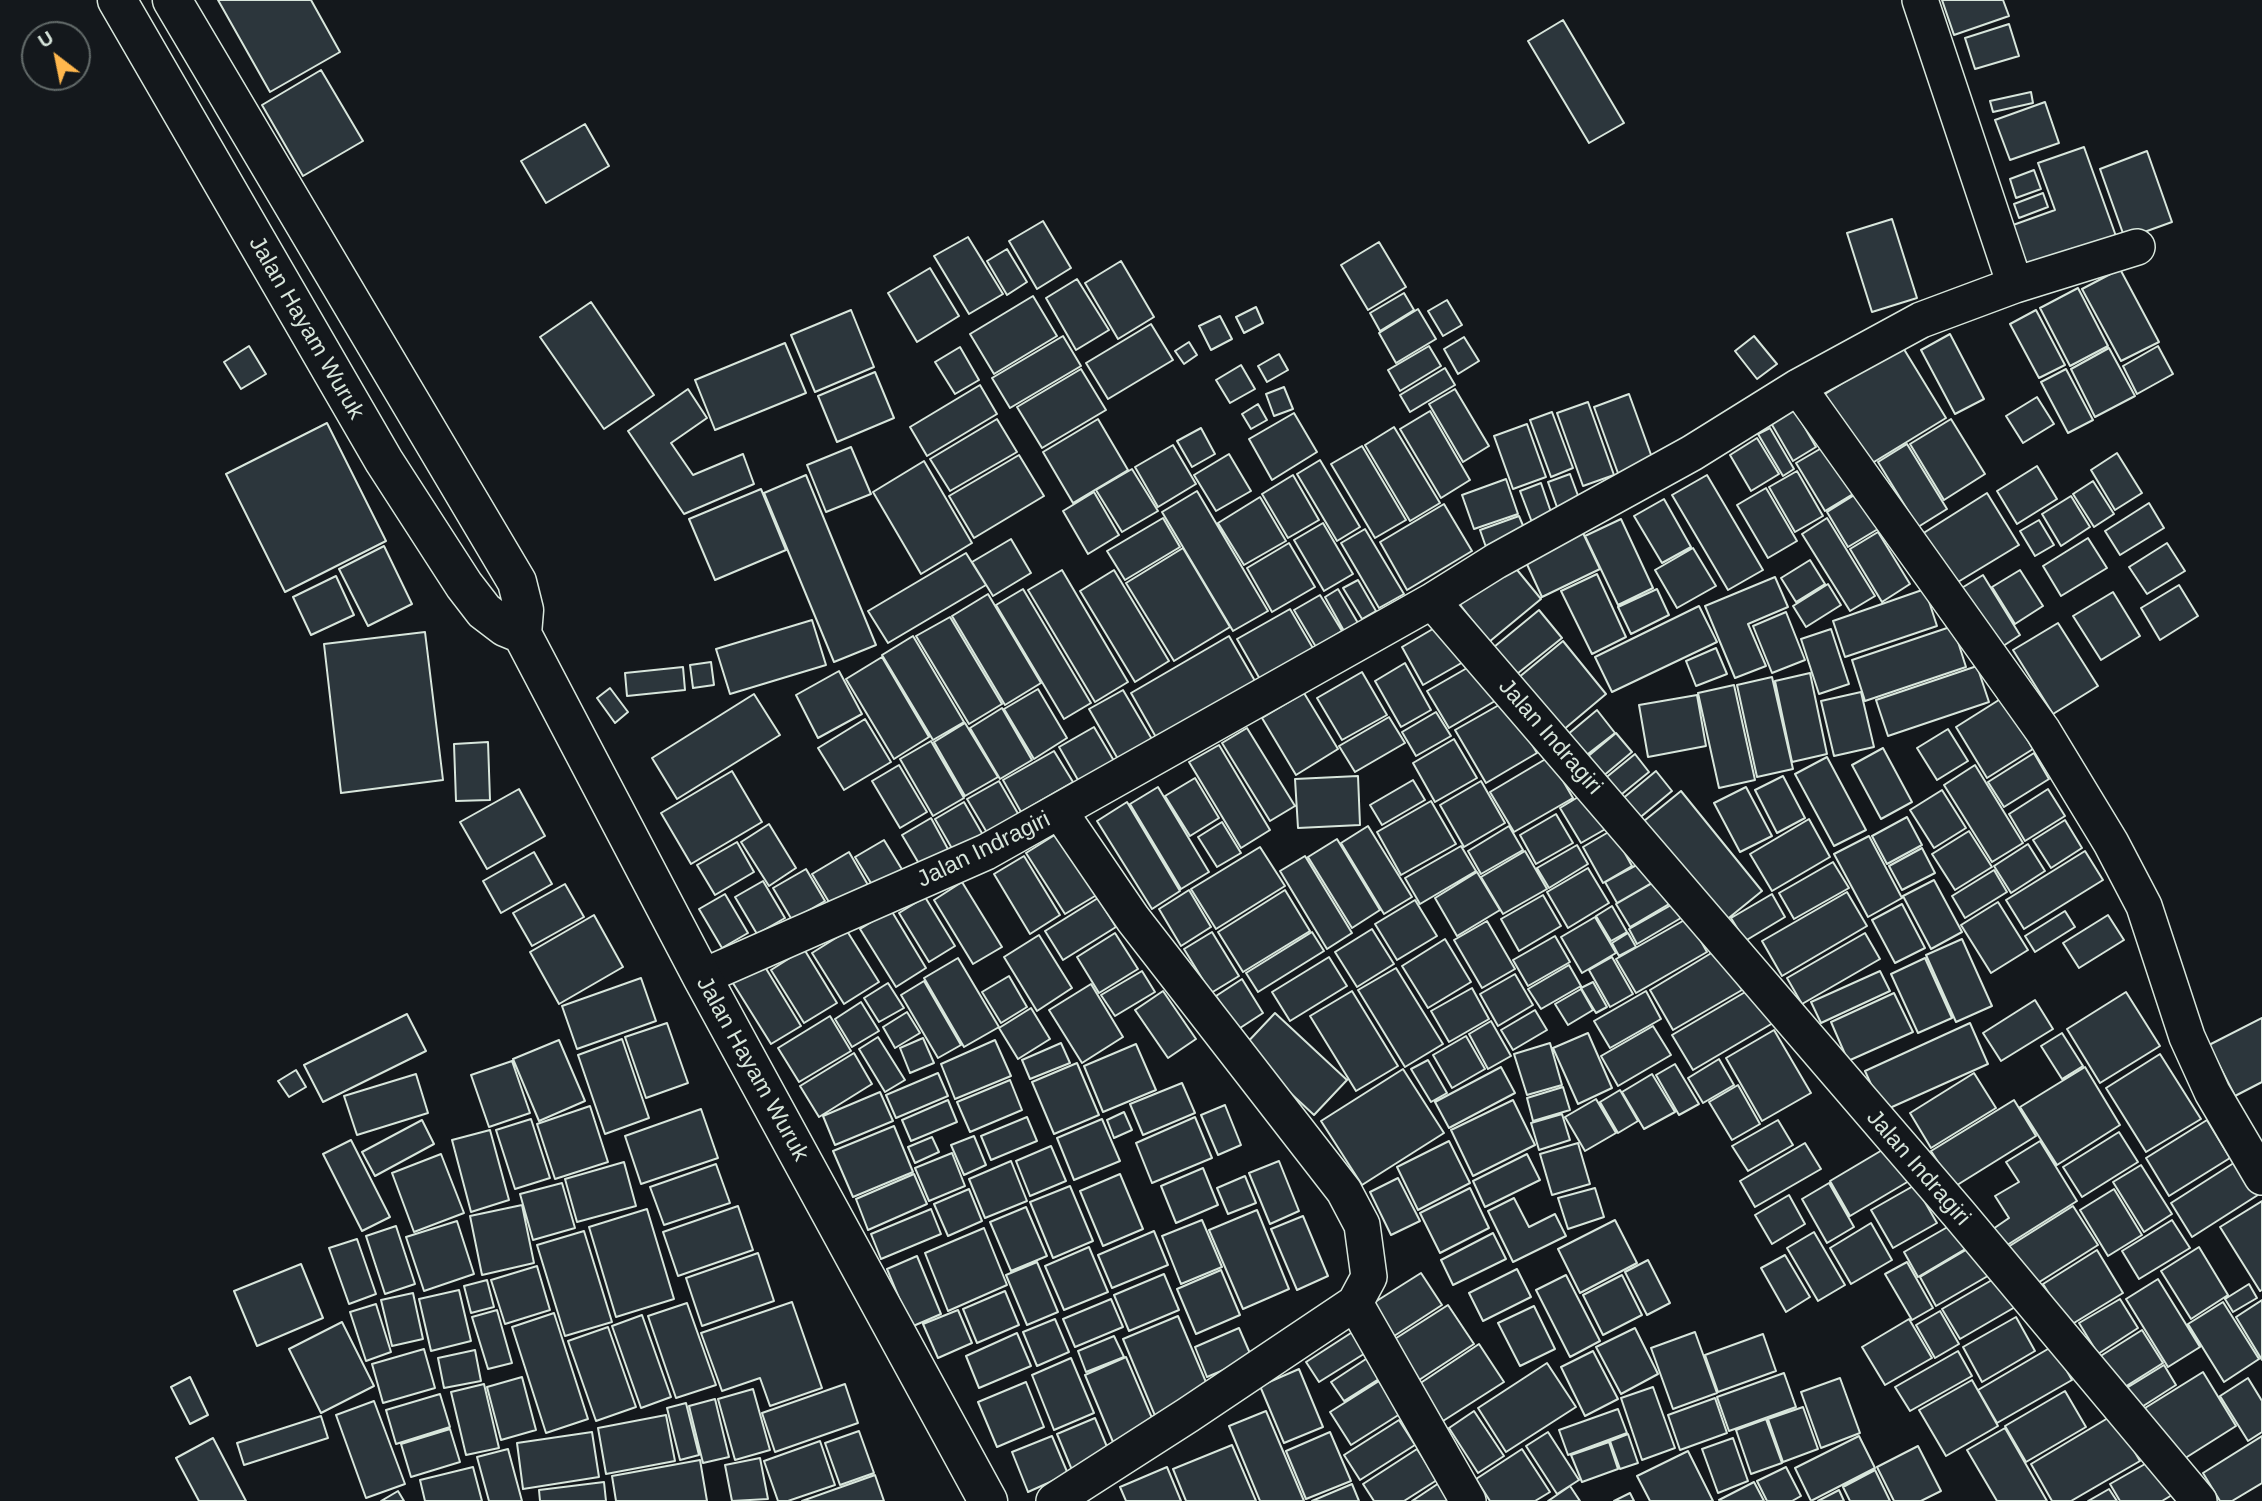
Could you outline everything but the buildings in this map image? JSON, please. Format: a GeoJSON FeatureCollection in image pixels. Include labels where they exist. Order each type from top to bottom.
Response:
{"type":"FeatureCollection","features":[{"type":"Feature","properties":{"kind":"highway","name":"Jalan Hayam Wuruk"},"geometry":{"type":"LineString","coordinates":[[117,0],[384,461],[484,611],[505,627],[522,634]]}},
{"type":"Feature","properties":{"kind":"highway","name":"Jalan Hayam Wuruk"},"geometry":{"type":"LineString","coordinates":[[172,0],[517,582],[524,610],[522,634],[702,977],[988,1501]]}},
{"type":"Feature","properties":{"kind":"street"},"geometry":{"type":"LineString","coordinates":[[1920,0],[2015,285]]}},
{"type":"Feature","properties":{"kind":"street"},"geometry":{"type":"LineString","coordinates":[[1432,601],[1496,561],[1692,453],[1798,387],[1921,320],[2015,285],[2137,247]]}},
{"type":"Feature","properties":{"kind":"street"},"geometry":{"type":"LineString","coordinates":[[1798,387],[2043,730],[2111,843],[2144,906],[2187,1037],[2212,1093],[2262,1177]]}},
{"type":"Feature","properties":{"kind":"street","name":"Jalan Indragiri"},"geometry":{"type":"LineString","coordinates":[[702,977],[986,852],[1432,601],[1950,1204],[2199,1501]]}},
{"type":"Feature","properties":{"kind":"street"},"geometry":{"type":"LineString","coordinates":[[1060,812],[1141,929],[1344,1191],[1362,1225],[1362,1290],[1468,1501]]}},
{"type":"Feature","properties":{"kind":"street"},"geometry":{"type":"LineString","coordinates":[[1054,1501],[1188,1415],[1362,1290]]}}]}
